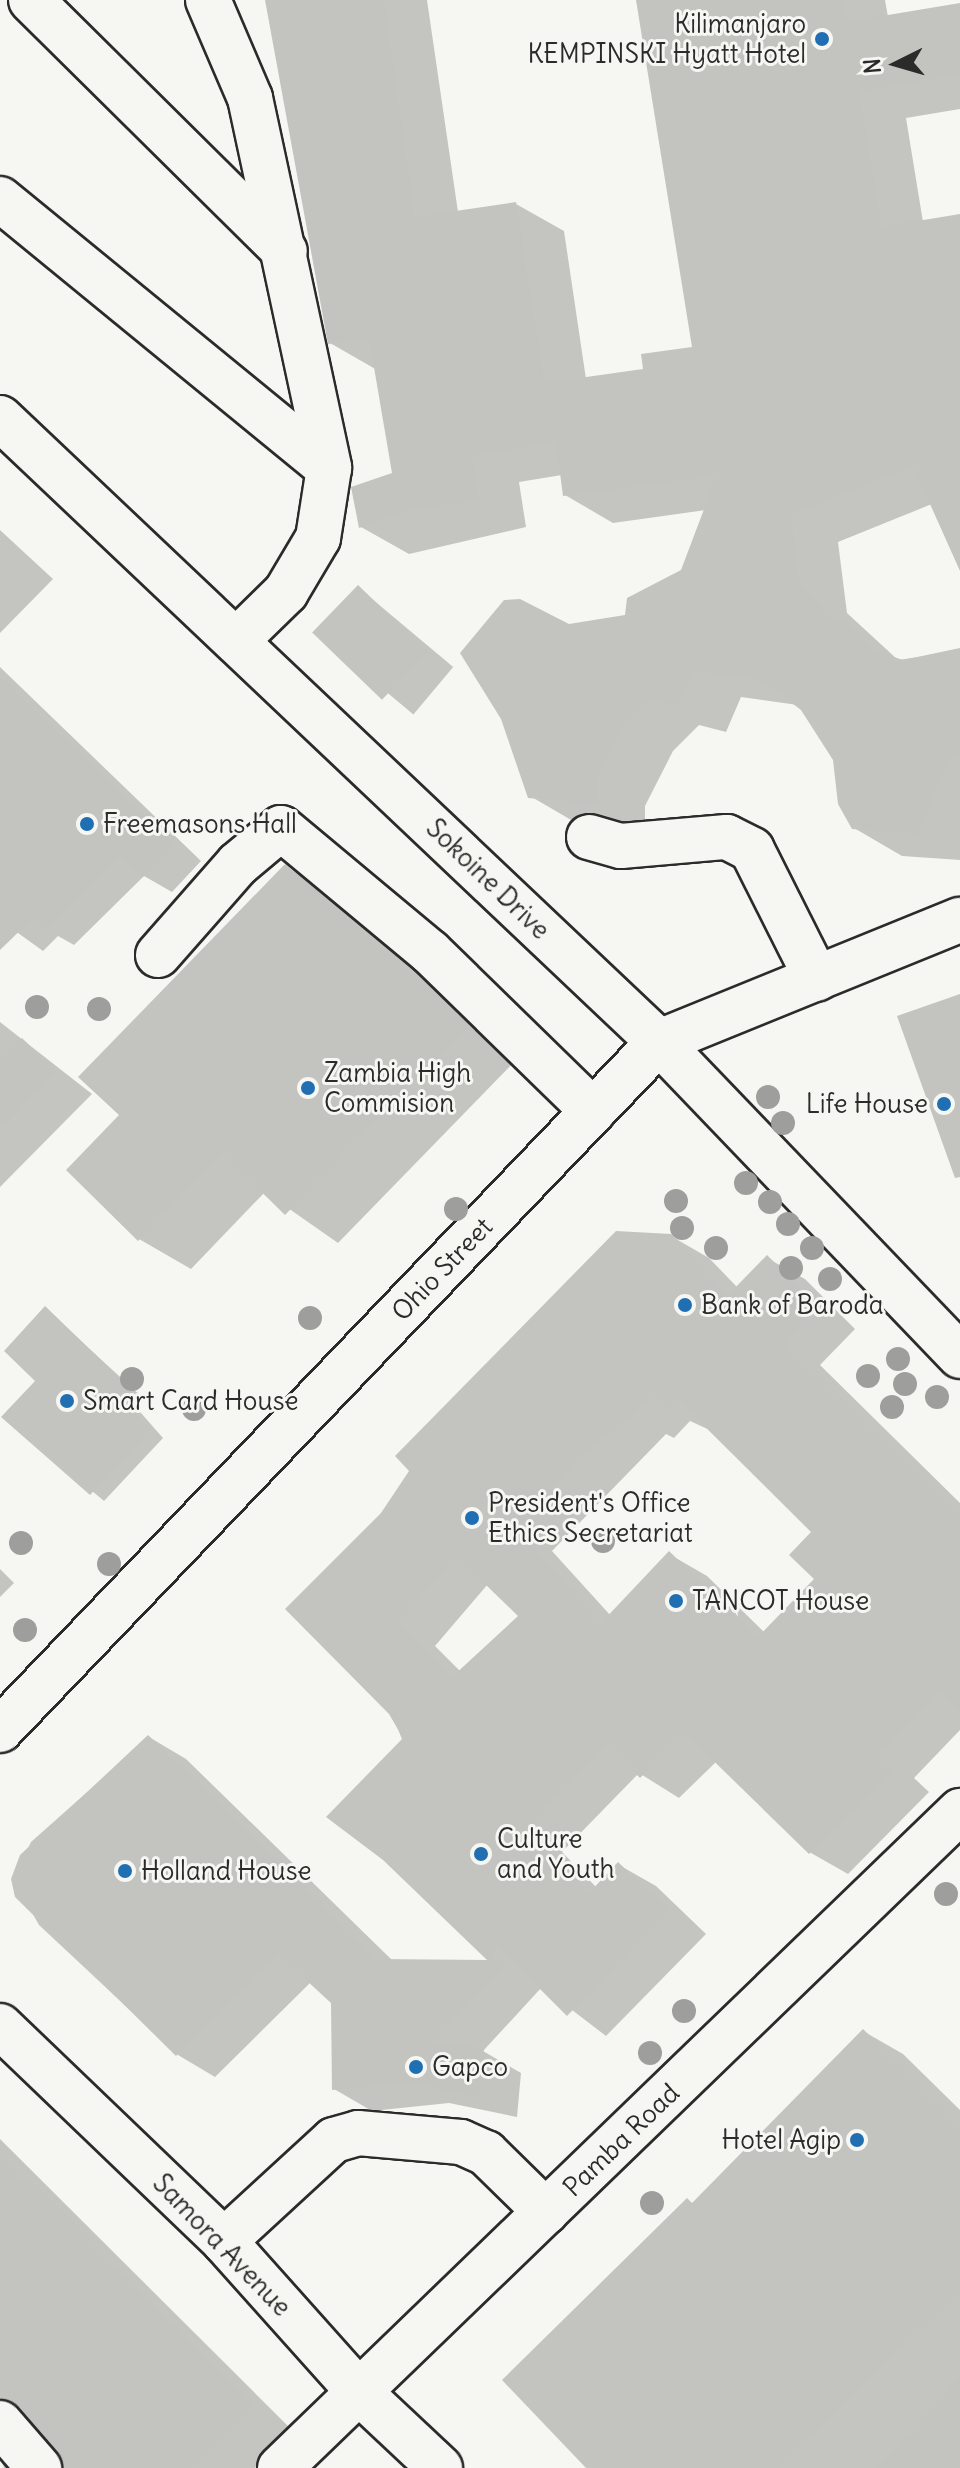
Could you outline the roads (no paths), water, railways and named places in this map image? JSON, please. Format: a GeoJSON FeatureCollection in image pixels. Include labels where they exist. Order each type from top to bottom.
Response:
{"type":"FeatureCollection","features":[{"type":"Feature","properties":{"kind":"street"},"geometry":{"type":"LineString","coordinates":[[31,0],[285,251]]}},
{"type":"Feature","properties":{"kind":"street"},"geometry":{"type":"LineString","coordinates":[[208,0],[250,98],[329,468],[318,538],[286,592],[238,639]]}},
{"type":"Feature","properties":{"kind":"street"},"geometry":{"type":"LineString","coordinates":[[0,199],[329,468]]}},
{"type":"Feature","properties":{"kind":"street","name":"Sokoine Drive"},"geometry":{"type":"LineString","coordinates":[[0,418],[238,639],[659,1042],[960,1356]]}},
{"type":"Feature","properties":{"kind":"street"},"geometry":{"type":"LineString","coordinates":[[158,955],[238,864],[281,828],[430,952],[593,1111]]}},
{"type":"Feature","properties":{"kind":"street"},"geometry":{"type":"LineString","coordinates":[[589,837],[621,846],[727,837],[752,850],[817,979]]}},
{"type":"Feature","properties":{"kind":"street","name":"Ohio Street"},"geometry":{"type":"LineString","coordinates":[[0,1730],[659,1042],[960,920]]}},
{"type":"Feature","properties":{"kind":"street","name":"Pamba Road"},"geometry":{"type":"LineString","coordinates":[[280,2468],[357,2390],[546,2212],[960,1811]]}},
{"type":"Feature","properties":{"kind":"street","name":"Samora Avenue"},"geometry":{"type":"LineString","coordinates":[[0,2026],[224,2241],[357,2390],[440,2468]]}},
{"type":"Feature","properties":{"kind":"street"},"geometry":{"type":"LineString","coordinates":[[224,2241],[334,2140],[369,2132],[461,2142],[486,2153],[546,2212]]}},
{"type":"Feature","properties":{"kind":"street"},"geometry":{"type":"LineString","coordinates":[[0,2423],[39,2468]]}},
{"type":"Feature","properties":{"kind":"place","name":"Kilimanjaro KEMPINSKI Hyatt Hotel"},"geometry":{"type":"Point","coordinates":[822,39]}},
{"type":"Feature","properties":{"kind":"place","name":"Freemasons Hall"},"geometry":{"type":"Point","coordinates":[87,824]}},
{"type":"Feature","properties":{"kind":"place","name":"Zambia High Commision"},"geometry":{"type":"Point","coordinates":[308,1088]}},
{"type":"Feature","properties":{"kind":"place","name":"Life House"},"geometry":{"type":"Point","coordinates":[944,1104]}},
{"type":"Feature","properties":{"kind":"place","name":"Bank of Baroda"},"geometry":{"type":"Point","coordinates":[685,1305]}},
{"type":"Feature","properties":{"kind":"place","name":"Smart Card House"},"geometry":{"type":"Point","coordinates":[67,1401]}},
{"type":"Feature","properties":{"kind":"place","name":"President's Office Ethics Secretariat"},"geometry":{"type":"Point","coordinates":[472,1518]}},
{"type":"Feature","properties":{"kind":"place","name":"TANCOT House"},"geometry":{"type":"Point","coordinates":[676,1601]}},
{"type":"Feature","properties":{"kind":"place","name":"Culture and Youth"},"geometry":{"type":"Point","coordinates":[481,1854]}},
{"type":"Feature","properties":{"kind":"place","name":"Holland House"},"geometry":{"type":"Point","coordinates":[125,1871]}},
{"type":"Feature","properties":{"kind":"place","name":"Gapco"},"geometry":{"type":"Point","coordinates":[416,2067]}},
{"type":"Feature","properties":{"kind":"place","name":"Hotel Agip"},"geometry":{"type":"Point","coordinates":[857,2140]}}]}
